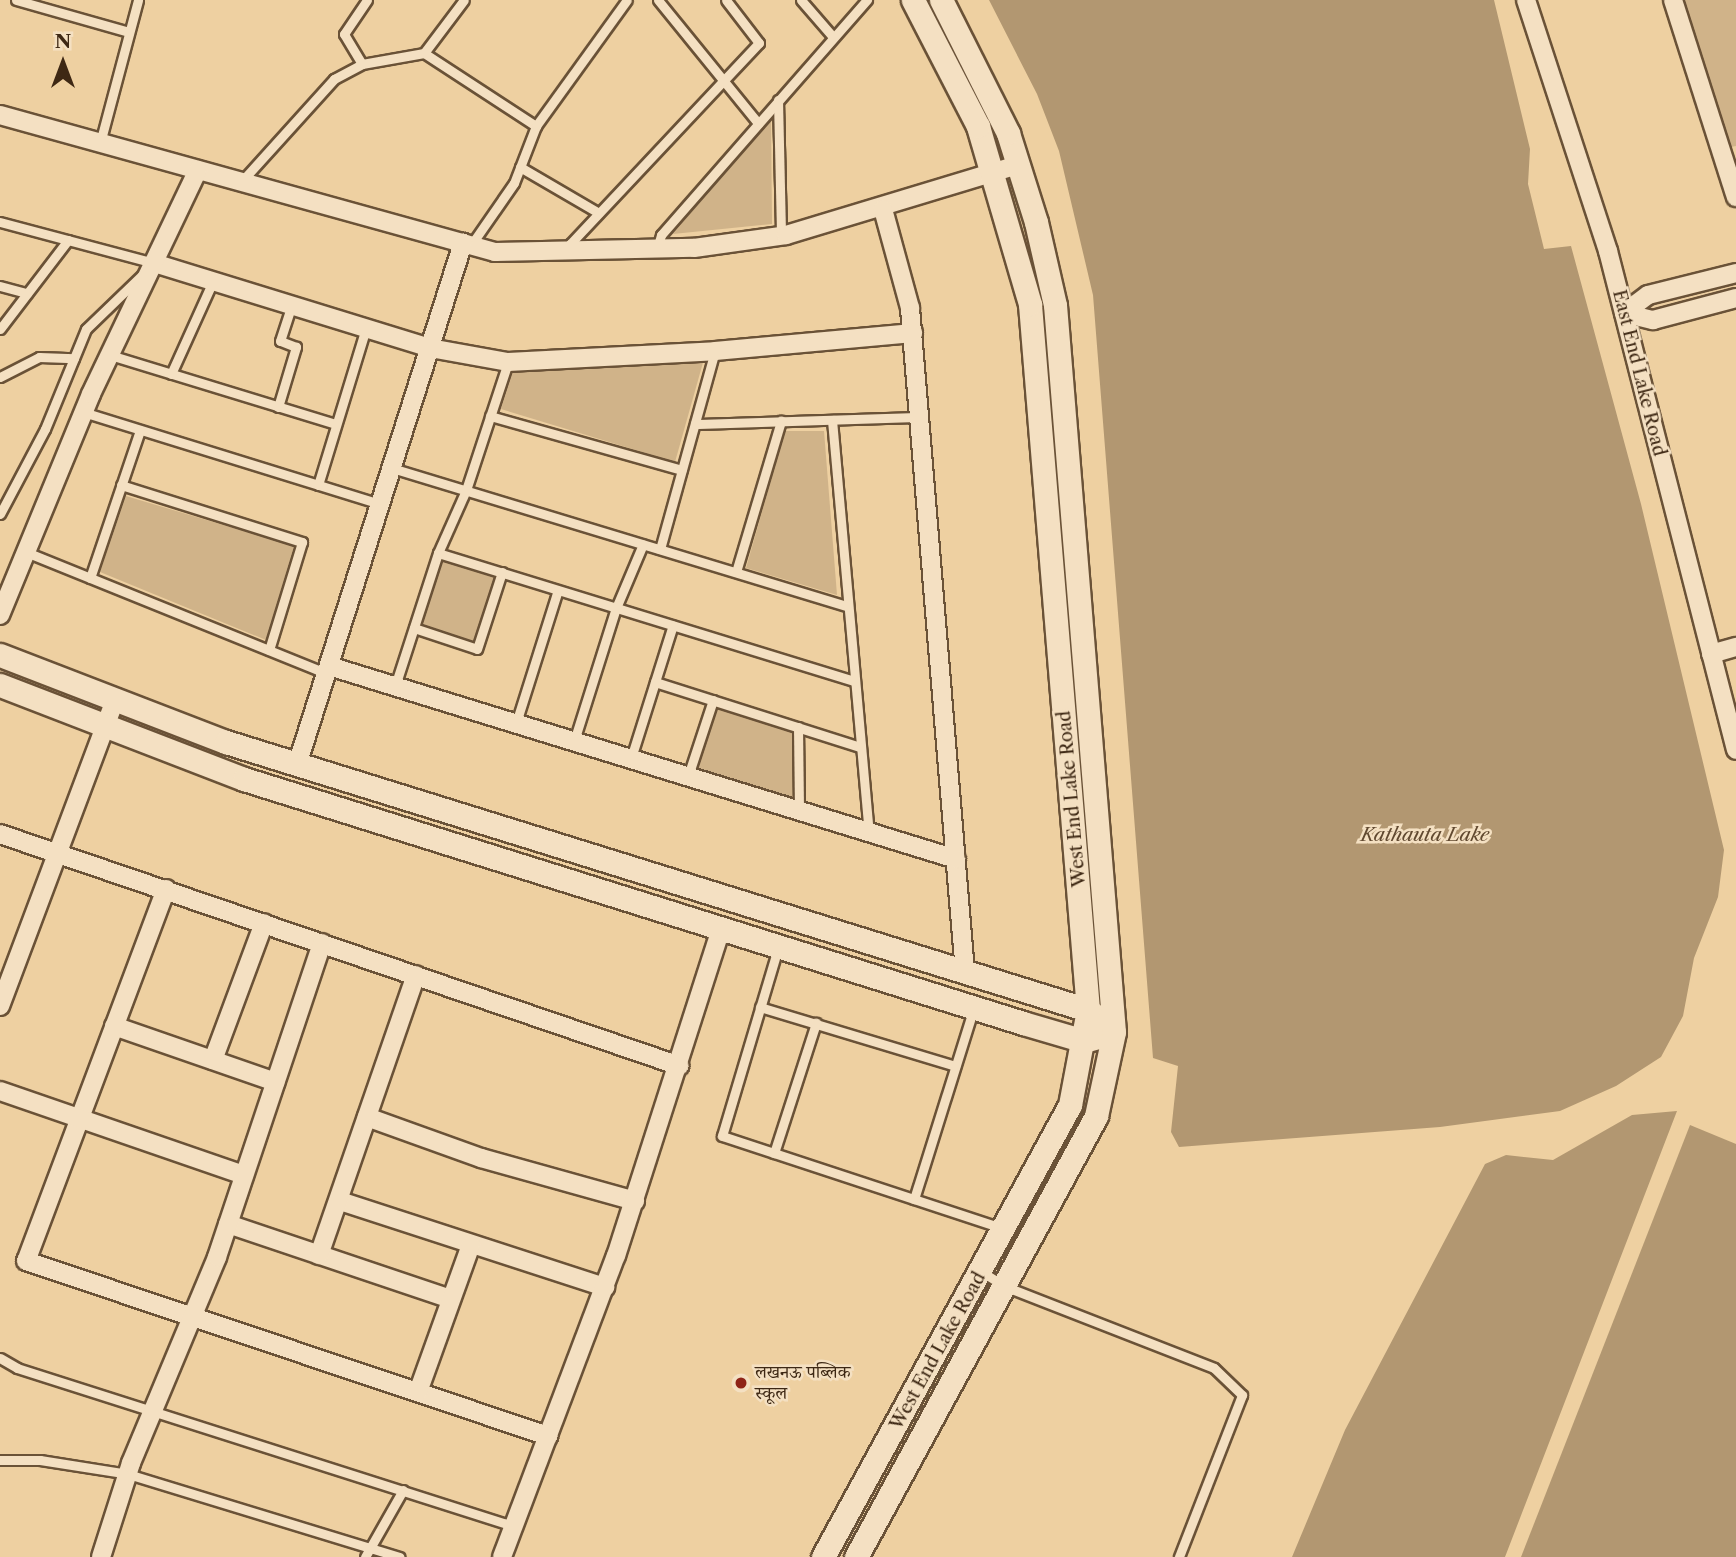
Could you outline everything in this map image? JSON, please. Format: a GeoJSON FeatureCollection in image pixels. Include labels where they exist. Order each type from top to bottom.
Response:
{"type":"FeatureCollection","features":[{"type":"Feature","properties":{"kind":"street","name":"West End Lake Road"},"geometry":{"type":"LineString","coordinates":[[823,1557],[1006,1229],[1070,1105],[1088,1010],[1030,304],[995,173],[978,126],[913,0]]}},
{"type":"Feature","properties":{"kind":"street","name":"West End Lake Road"},"geometry":{"type":"LineString","coordinates":[[856,1557],[1096,1116],[1114,1032],[1055,305],[1007,132],[942,0]]}},
{"type":"Feature","properties":{"kind":"street","name":"East End Lake Road"},"geometry":{"type":"LineString","coordinates":[[1526,0],[1624,313],[1736,750]]}},
{"type":"Feature","properties":{"kind":"street"},"geometry":{"type":"LineString","coordinates":[[1673,0],[1730,159],[1736,197]]}},
{"type":"Feature","properties":{"kind":"street"},"geometry":{"type":"LineString","coordinates":[[0,116],[495,252],[657,249],[781,236],[883,209],[1018,165]]}},
{"type":"Feature","properties":{"kind":"street"},"geometry":{"type":"LineString","coordinates":[[1,613],[83,412],[198,170]]}},
{"type":"Feature","properties":{"kind":"street"},"geometry":{"type":"LineString","coordinates":[[883,209],[913,333],[965,973]]}},
{"type":"Feature","properties":{"kind":"street"},"geometry":{"type":"LineString","coordinates":[[298,765],[430,348],[467,244]]}},
{"type":"Feature","properties":{"kind":"street"},"geometry":{"type":"LineString","coordinates":[[154,263],[430,348],[508,362],[715,351],[913,333]]}},
{"type":"Feature","properties":{"kind":"street"},"geometry":{"type":"LineString","coordinates":[[1624,313],[1648,295],[1736,272]]}},
{"type":"Feature","properties":{"kind":"street"},"geometry":{"type":"LineString","coordinates":[[1624,313],[1653,320],[1736,298]]}},
{"type":"Feature","properties":{"kind":"street"},"geometry":{"type":"LineString","coordinates":[[1711,654],[1736,647]]}},
{"type":"Feature","properties":{"kind":"street"},"geometry":{"type":"LineString","coordinates":[[0,655],[298,765],[1088,1010],[1114,1032]]}},
{"type":"Feature","properties":{"kind":"street"},"geometry":{"type":"LineString","coordinates":[[328,669],[395,686],[956,859]]}},
{"type":"Feature","properties":{"kind":"street"},"geometry":{"type":"LineString","coordinates":[[0,685],[244,779],[721,929],[1084,1041],[1114,1032]]}},
{"type":"Feature","properties":{"kind":"street"},"geometry":{"type":"LineString","coordinates":[[0,1006],[116,698]]}},
{"type":"Feature","properties":{"kind":"street"},"geometry":{"type":"LineString","coordinates":[[0,834],[680,1066]]}},
{"type":"Feature","properties":{"kind":"street"},"geometry":{"type":"LineString","coordinates":[[166,889],[26,1261],[548,1436]]}},
{"type":"Feature","properties":{"kind":"street"},"geometry":{"type":"LineString","coordinates":[[213,1060],[264,923]]}},
{"type":"Feature","properties":{"kind":"street"},"geometry":{"type":"LineString","coordinates":[[502,1557],[635,1201],[680,1066],[721,929]]}},
{"type":"Feature","properties":{"kind":"street"},"geometry":{"type":"LineString","coordinates":[[101,1557],[128,1474],[228,1224],[323,943]]}},
{"type":"Feature","properties":{"kind":"street"},"geometry":{"type":"LineString","coordinates":[[319,1255],[416,975]]}},
{"type":"Feature","properties":{"kind":"street"},"geometry":{"type":"LineString","coordinates":[[114,1026],[276,1082]]}},
{"type":"Feature","properties":{"kind":"street"},"geometry":{"type":"LineString","coordinates":[[0,1091],[244,1175]]}},
{"type":"Feature","properties":{"kind":"street"},"geometry":{"type":"LineString","coordinates":[[367,1117],[481,1158],[635,1201]]}},
{"type":"Feature","properties":{"kind":"street"},"geometry":{"type":"LineString","coordinates":[[340,1200],[471,1245],[605,1286]]}},
{"type":"Feature","properties":{"kind":"street"},"geometry":{"type":"LineString","coordinates":[[228,1224],[452,1299]]}},
{"type":"Feature","properties":{"kind":"street"},"geometry":{"type":"LineString","coordinates":[[418,1392],[471,1245]]}},
{"type":"Feature","properties":{"kind":"lane"},"geometry":{"type":"LineString","coordinates":[[16,0],[129,32]]}},
{"type":"Feature","properties":{"kind":"lane"},"geometry":{"type":"LineString","coordinates":[[100,143],[138,0]]}},
{"type":"Feature","properties":{"kind":"lane"},"geometry":{"type":"LineString","coordinates":[[362,64],[345,34],[367,0]]}},
{"type":"Feature","properties":{"kind":"lane"},"geometry":{"type":"LineString","coordinates":[[241,182],[334,79],[362,64],[424,53],[464,0]]}},
{"type":"Feature","properties":{"kind":"lane"},"geometry":{"type":"LineString","coordinates":[[467,244],[514,183],[536,126],[627,0]]}},
{"type":"Feature","properties":{"kind":"lane"},"geometry":{"type":"LineString","coordinates":[[659,0],[758,123]]}},
{"type":"Feature","properties":{"kind":"lane"},"geometry":{"type":"LineString","coordinates":[[570,251],[570,244],[759,43],[726,0]]}},
{"type":"Feature","properties":{"kind":"lane"},"geometry":{"type":"LineString","coordinates":[[801,0],[832,37]]}},
{"type":"Feature","properties":{"kind":"lane"},"geometry":{"type":"LineString","coordinates":[[657,249],[661,235],[867,0]]}},
{"type":"Feature","properties":{"kind":"lane"},"geometry":{"type":"LineString","coordinates":[[424,53],[536,126]]}},
{"type":"Feature","properties":{"kind":"lane"},"geometry":{"type":"LineString","coordinates":[[778,100],[781,236]]}},
{"type":"Feature","properties":{"kind":"lane"},"geometry":{"type":"LineString","coordinates":[[520,167],[599,213]]}},
{"type":"Feature","properties":{"kind":"lane"},"geometry":{"type":"LineString","coordinates":[[0,222],[154,263]]}},
{"type":"Feature","properties":{"kind":"lane"},"geometry":{"type":"LineString","coordinates":[[0,329],[68,240]]}},
{"type":"Feature","properties":{"kind":"lane"},"geometry":{"type":"LineString","coordinates":[[0,514],[45,429],[86,329],[154,263]]}},
{"type":"Feature","properties":{"kind":"lane"},"geometry":{"type":"LineString","coordinates":[[171,374],[213,281]]}},
{"type":"Feature","properties":{"kind":"lane"},"geometry":{"type":"LineString","coordinates":[[0,285],[27,293]]}},
{"type":"Feature","properties":{"kind":"lane"},"geometry":{"type":"LineString","coordinates":[[278,407],[296,347],[280,341],[292,305]]}},
{"type":"Feature","properties":{"kind":"lane"},"geometry":{"type":"LineString","coordinates":[[318,485],[366,328]]}},
{"type":"Feature","properties":{"kind":"lane"},"geometry":{"type":"LineString","coordinates":[[660,549],[715,351]]}},
{"type":"Feature","properties":{"kind":"lane"},"geometry":{"type":"LineString","coordinates":[[110,355],[336,424]]}},
{"type":"Feature","properties":{"kind":"lane"},"geometry":{"type":"LineString","coordinates":[[0,377],[39,357],[74,358]]}},
{"type":"Feature","properties":{"kind":"lane"},"geometry":{"type":"LineString","coordinates":[[395,686],[438,553],[466,490],[508,362]]}},
{"type":"Feature","properties":{"kind":"lane"},"geometry":{"type":"LineString","coordinates":[[83,412],[380,504]]}},
{"type":"Feature","properties":{"kind":"lane"},"geometry":{"type":"LineString","coordinates":[[490,416],[682,470]]}},
{"type":"Feature","properties":{"kind":"lane"},"geometry":{"type":"LineString","coordinates":[[695,424],[921,417]]}},
{"type":"Feature","properties":{"kind":"lane"},"geometry":{"type":"LineString","coordinates":[[831,420],[846,606],[869,832]]}},
{"type":"Feature","properties":{"kind":"lane"},"geometry":{"type":"LineString","coordinates":[[736,572],[781,421]]}},
{"type":"Feature","properties":{"kind":"lane"},"geometry":{"type":"LineString","coordinates":[[90,578],[140,430]]}},
{"type":"Feature","properties":{"kind":"lane"},"geometry":{"type":"LineString","coordinates":[[392,468],[846,606]]}},
{"type":"Feature","properties":{"kind":"lane"},"geometry":{"type":"LineString","coordinates":[[121,485],[302,542],[269,650]]}},
{"type":"Feature","properties":{"kind":"lane"},"geometry":{"type":"LineString","coordinates":[[574,741],[616,608],[643,544]]}},
{"type":"Feature","properties":{"kind":"lane"},"geometry":{"type":"LineString","coordinates":[[26,552],[269,650],[328,669]]}},
{"type":"Feature","properties":{"kind":"lane"},"geometry":{"type":"LineString","coordinates":[[438,553],[853,681]]}},
{"type":"Feature","properties":{"kind":"lane"},"geometry":{"type":"LineString","coordinates":[[414,628],[477,649],[502,572]]}},
{"type":"Feature","properties":{"kind":"lane"},"geometry":{"type":"LineString","coordinates":[[516,723],[558,590]]}},
{"type":"Feature","properties":{"kind":"lane"},"geometry":{"type":"LineString","coordinates":[[631,758],[673,625]]}},
{"type":"Feature","properties":{"kind":"lane"},"geometry":{"type":"LineString","coordinates":[[655,682],[860,747]]}},
{"type":"Feature","properties":{"kind":"lane"},"geometry":{"type":"LineString","coordinates":[[688,776],[713,700]]}},
{"type":"Feature","properties":{"kind":"lane"},"geometry":{"type":"LineString","coordinates":[[798,727],[799,810]]}},
{"type":"Feature","properties":{"kind":"lane"},"geometry":{"type":"LineString","coordinates":[[778,946],[722,1136],[1006,1229]]}},
{"type":"Feature","properties":{"kind":"lane"},"geometry":{"type":"LineString","coordinates":[[760,1007],[955,1066]]}},
{"type":"Feature","properties":{"kind":"lane"},"geometry":{"type":"LineString","coordinates":[[914,1199],[974,1007]]}},
{"type":"Feature","properties":{"kind":"lane"},"geometry":{"type":"LineString","coordinates":[[774,1153],[816,1023]]}},
{"type":"Feature","properties":{"kind":"lane"},"geometry":{"type":"LineString","coordinates":[[982,1272],[1004,1286],[1214,1368],[1242,1395],[1179,1557]]}},
{"type":"Feature","properties":{"kind":"lane"},"geometry":{"type":"LineString","coordinates":[[0,1358],[17,1368],[154,1408],[513,1526]]}},
{"type":"Feature","properties":{"kind":"lane"},"geometry":{"type":"LineString","coordinates":[[0,1460],[40,1460],[128,1474],[366,1552],[400,1557]]}},
{"type":"Feature","properties":{"kind":"lane"},"geometry":{"type":"LineString","coordinates":[[366,1552],[403,1490]]}},
{"type":"Feature","properties":{"kind":"shaded area"},"geometry":{"type":"Polygon","coordinates":[[[1684,0],[1736,0],[1736,146],[1731,147],[1684,0]]]}},
{"type":"Feature","properties":{"kind":"shaded area"},"geometry":{"type":"Polygon","coordinates":[[[771,117],[772,224],[673,234],[771,117]]]}},
{"type":"Feature","properties":{"kind":"shaded area"},"geometry":{"type":"Polygon","coordinates":[[[704,359],[675,462],[501,409],[514,369],[704,359]]]}},
{"type":"Feature","properties":{"kind":"shaded area"},"geometry":{"type":"Polygon","coordinates":[[[785,431],[824,431],[837,595],[746,568],[785,431]]]}},
{"type":"Feature","properties":{"kind":"shaded area"},"geometry":{"type":"Polygon","coordinates":[[[126,496],[294,546],[266,640],[100,572],[126,496]]]}},
{"type":"Feature","properties":{"kind":"shaded area"},"geometry":{"type":"Polygon","coordinates":[[[440,560],[495,578],[474,643],[419,625],[440,560]]]}},
{"type":"Feature","properties":{"kind":"shaded area"},"geometry":{"type":"Polygon","coordinates":[[[716,705],[792,729],[795,802],[695,773],[716,705]]]}},
{"type":"Feature","properties":{"kind":"water","name":"Kathauta Lake"},"geometry":{"type":"Polygon","coordinates":[[[989,0],[1494,0],[1530,149],[1528,184],[1544,249],[1571,246],[1641,504],[1724,850],[1718,897],[1694,958],[1683,1016],[1661,1057],[1616,1086],[1560,1111],[1440,1127],[1179,1147],[1171,1132],[1178,1066],[1153,1058],[1093,295],[1059,151],[1037,94],[989,0]]]}},
{"type":"Feature","properties":{"kind":"water"},"geometry":{"type":"Polygon","coordinates":[[[1677,1111],[1505,1557],[1292,1557],[1345,1430],[1485,1164],[1506,1155],[1553,1160],[1632,1115],[1677,1111]]]}},
{"type":"Feature","properties":{"kind":"water"},"geometry":{"type":"Polygon","coordinates":[[[1690,1125],[1736,1144],[1736,1557],[1521,1557],[1690,1125]]]}},
{"type":"Feature","properties":{"kind":"place","name":"लखनऊ पब्लिक स्कूल"},"geometry":{"type":"Point","coordinates":[741,1383]}}]}
